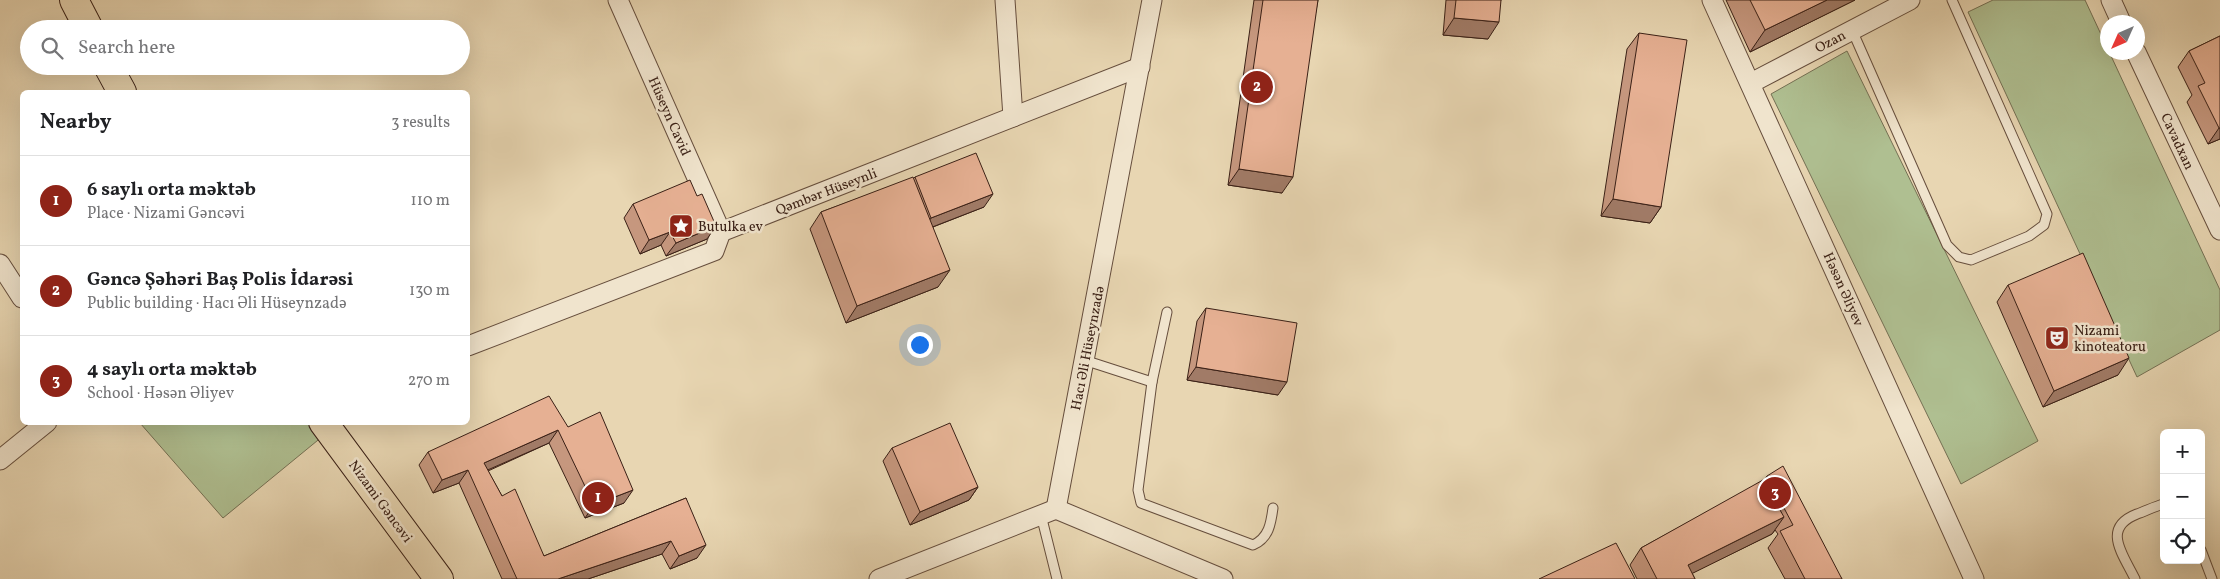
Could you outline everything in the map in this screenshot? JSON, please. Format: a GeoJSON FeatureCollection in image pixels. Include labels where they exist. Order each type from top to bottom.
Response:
{"type":"FeatureCollection","features":[{"type":"Feature","properties":{"kind":"main road"},"geometry":{"type":"LineString","coordinates":[[78,1],[85,20]]}},
{"type":"Feature","properties":{"kind":"main road"},"geometry":{"type":"LineString","coordinates":[[113,75],[121,90]]}},
{"type":"Feature","properties":{"kind":"main road","name":"Nizami Gəncəvi"},"geometry":{"type":"LineString","coordinates":[[325,425],[438,579]]}},
{"type":"Feature","properties":{"kind":"street","name":"Hüseyn Cavid"},"geometry":{"type":"LineString","coordinates":[[618,0],[721,232]]}},
{"type":"Feature","properties":{"kind":"street"},"geometry":{"type":"LineString","coordinates":[[1005,0],[1013,117]]}},
{"type":"Feature","properties":{"kind":"street","name":"Hacı Əli Hüseynzadə"},"geometry":{"type":"LineString","coordinates":[[1049,512],[1084,360],[1152,0]]}},
{"type":"Feature","properties":{"kind":"street","name":"Həsən Əliyev"},"geometry":{"type":"LineString","coordinates":[[1712,0],[1974,579]]}},
{"type":"Feature","properties":{"kind":"street","name":"Ozan"},"geometry":{"type":"LineString","coordinates":[[1751,83],[1910,0]]}},
{"type":"Feature","properties":{"kind":"street"},"geometry":{"type":"LineString","coordinates":[[2111,0],[2118,15]]}},
{"type":"Feature","properties":{"kind":"street","name":"Cavadxan"},"geometry":{"type":"LineString","coordinates":[[2140,60],[2220,230]]}},
{"type":"Feature","properties":{"kind":"street","name":"Qəmbər Hüseynli"},"geometry":{"type":"LineString","coordinates":[[721,232],[1140,67]]}},
{"type":"Feature","properties":{"kind":"street"},"geometry":{"type":"LineString","coordinates":[[470,345],[714,251],[721,232]]}},
{"type":"Feature","properties":{"kind":"street"},"geometry":{"type":"LineString","coordinates":[[0,264],[20,295]]}},
{"type":"Feature","properties":{"kind":"street"},"geometry":{"type":"LineString","coordinates":[[0,460],[43,425]]}},
{"type":"Feature","properties":{"kind":"street"},"geometry":{"type":"LineString","coordinates":[[879,579],[1049,512],[1223,579]]}},
{"type":"Feature","properties":{"kind":"lane"},"geometry":{"type":"LineString","coordinates":[[1852,30],[1947,245],[1959,257],[1971,260],[2029,236],[2044,226],[2047,214],[1952,0]]}},
{"type":"Feature","properties":{"kind":"lane"},"geometry":{"type":"LineString","coordinates":[[1167,312],[1152,382],[1138,490],[1141,503],[1253,545],[1261,542],[1270,529],[1273,508]]}},
{"type":"Feature","properties":{"kind":"lane"},"geometry":{"type":"LineString","coordinates":[[1084,360],[1152,382]]}},
{"type":"Feature","properties":{"kind":"lane"},"geometry":{"type":"LineString","coordinates":[[2135,579],[2116,541],[2117,530],[2126,518],[2160,505]]}},
{"type":"Feature","properties":{"kind":"lane"},"geometry":{"type":"LineString","coordinates":[[1049,512],[1056,579]]}},
{"type":"Feature","properties":{"kind":"lane"},"geometry":{"type":"LineString","coordinates":[[2205,561],[2212,579]]}},
{"type":"Feature","properties":{"kind":"green space"},"geometry":{"type":"Polygon","coordinates":[[[1993,0],[2085,0],[2100,32],[2100,60],[2113,60],[2220,290],[2220,330],[2137,377],[1968,12],[1993,0]]]}},
{"type":"Feature","properties":{"kind":"green space"},"geometry":{"type":"Polygon","coordinates":[[[1847,51],[2038,441],[1961,484],[1771,94],[1847,51]]]}},
{"type":"Feature","properties":{"kind":"green space"},"geometry":{"type":"Polygon","coordinates":[[[142,425],[315,425],[323,436],[223,518],[142,425]]]}},
{"type":"Feature","properties":{"kind":"building"},"geometry":{"type":"Polygon","coordinates":[[[1263,0],[1318,0],[1293,177],[1239,169],[1263,0]]]}},
{"type":"Feature","properties":{"kind":"building"},"geometry":{"type":"Polygon","coordinates":[[[1456,0],[1501,0],[1499,22],[1454,18],[1456,0]]]}},
{"type":"Feature","properties":{"kind":"building"},"geometry":{"type":"Polygon","coordinates":[[[1750,0],[1827,0],[1765,30],[1750,0]]]}},
{"type":"Feature","properties":{"kind":"building"},"geometry":{"type":"Polygon","coordinates":[[[1639,33],[1687,40],[1661,207],[1613,199],[1639,33]]]}},
{"type":"Feature","properties":{"kind":"building"},"geometry":{"type":"Polygon","coordinates":[[[2220,36],[2219,128],[2198,86],[2205,83],[2189,51],[2220,36]]]}},
{"type":"Feature","properties":{"kind":"building"},"geometry":{"type":"Polygon","coordinates":[[[976,153],[993,194],[931,218],[915,177],[976,153]]]}},
{"type":"Feature","properties":{"kind":"building"},"geometry":{"type":"Polygon","coordinates":[[[913,177],[950,270],[857,306],[821,212],[913,177]]]}},
{"type":"Feature","properties":{"kind":"building"},"geometry":{"type":"Polygon","coordinates":[[[690,180],[697,196],[702,194],[716,226],[676,243],[670,232],[649,240],[633,204],[690,180]]]}},
{"type":"Feature","properties":{"kind":"building","name":"Nizami kinoteatoru"},"geometry":{"type":"Polygon","coordinates":[[[2083,253],[2129,358],[2054,391],[2008,285],[2083,253]]]}},
{"type":"Feature","properties":{"kind":"building"},"geometry":{"type":"Polygon","coordinates":[[[1206,308],[1297,323],[1287,382],[1196,367],[1206,308]]]}},
{"type":"Feature","properties":{"kind":"building"},"geometry":{"type":"Polygon","coordinates":[[[549,396],[568,427],[600,412],[633,490],[594,505],[558,430],[484,463],[502,496],[515,489],[544,556],[686,498],[706,545],[679,556],[671,541],[558,579],[517,579],[468,470],[442,480],[428,452],[549,396]]]}},
{"type":"Feature","properties":{"kind":"building"},"geometry":{"type":"Polygon","coordinates":[[[950,423],[978,487],[920,512],[892,448],[950,423]]]}},
{"type":"Feature","properties":{"kind":"building"},"geometry":{"type":"Polygon","coordinates":[[[1783,466],[1842,579],[1805,579],[1780,531],[1793,525],[1767,476],[1783,466]]]}},
{"type":"Feature","properties":{"kind":"building"},"geometry":{"type":"Polygon","coordinates":[[[1763,480],[1784,517],[1688,565],[1695,579],[1657,579],[1641,548],[1763,480]]]}},
{"type":"Feature","properties":{"kind":"building"},"geometry":{"type":"Polygon","coordinates":[[[1616,543],[1635,579],[1539,579],[1616,543]]]}},
{"type":"Feature","properties":{"kind":"place","name":"Gəncə Şəhəri Baş Polis İdarəsi"},"geometry":{"type":"Point","coordinates":[1257,87]}},
{"type":"Feature","properties":{"kind":"place","name":"Butulka ev"},"geometry":{"type":"Point","coordinates":[681,226]}},
{"type":"Feature","properties":{"kind":"place","name":"Nizami kinoteatoru"},"geometry":{"type":"Point","coordinates":[2057,338]}},
{"type":"Feature","properties":{"kind":"place","name":"4 saylı orta məktəb"},"geometry":{"type":"Point","coordinates":[1775,493]}},
{"type":"Feature","properties":{"kind":"place","name":"6 saylı orta məktəb"},"geometry":{"type":"Point","coordinates":[598,498]}}]}
